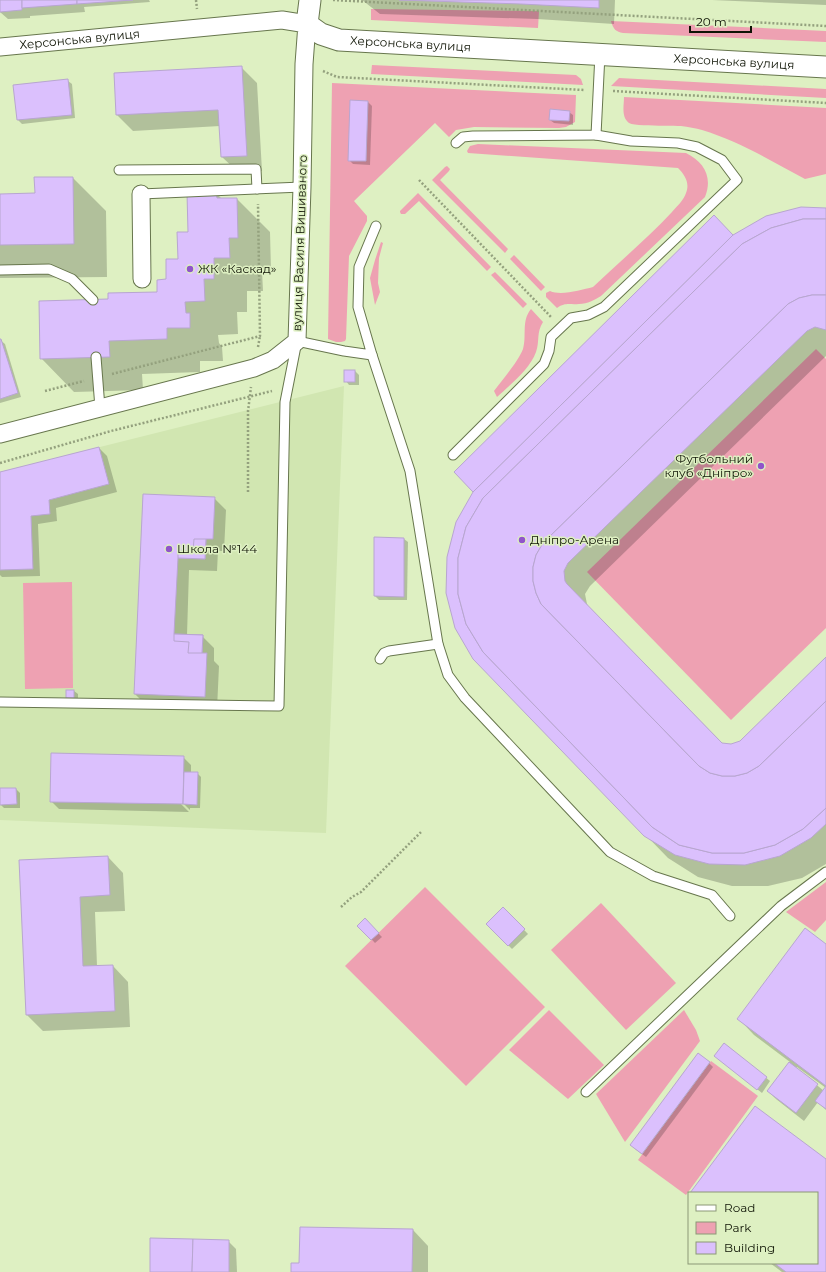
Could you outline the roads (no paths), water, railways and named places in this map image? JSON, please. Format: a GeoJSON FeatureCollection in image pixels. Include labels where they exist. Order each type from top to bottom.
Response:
{"type":"FeatureCollection","features":[{"type":"Feature","properties":{"kind":"street"},"geometry":{"type":"LineString","coordinates":[[306,24],[310,0]]}},
{"type":"Feature","properties":{"kind":"street","name":"Херсонська вулиця"},"geometry":{"type":"LineString","coordinates":[[0,47],[282,20],[306,24],[321,34],[339,40],[826,68]]}},
{"type":"Feature","properties":{"kind":"street","name":"вулиця Василя Вишиваного"},"geometry":{"type":"LineString","coordinates":[[0,434],[254,368],[273,360],[297,341],[306,24]]}},
{"type":"Feature","properties":{"kind":"street"},"geometry":{"type":"LineString","coordinates":[[141,194],[142,279]]}},
{"type":"Feature","properties":{"kind":"lane"},"geometry":{"type":"LineString","coordinates":[[596,135],[600,54]]}},
{"type":"Feature","properties":{"kind":"lane"},"geometry":{"type":"LineString","coordinates":[[453,455],[544,364],[549,351],[551,337],[571,318],[588,314],[604,307],[737,180],[722,160],[697,147],[678,143],[630,141],[596,135],[473,136],[463,137],[456,143]]}},
{"type":"Feature","properties":{"kind":"lane"},"geometry":{"type":"LineString","coordinates":[[119,170],[256,169],[257,189]]}},
{"type":"Feature","properties":{"kind":"lane"},"geometry":{"type":"LineString","coordinates":[[141,194],[302,187]]}},
{"type":"Feature","properties":{"kind":"lane"},"geometry":{"type":"LineString","coordinates":[[376,226],[359,267],[358,307],[410,471],[438,644],[448,675],[465,698],[610,852],[653,876],[712,895],[730,916]]}},
{"type":"Feature","properties":{"kind":"lane"},"geometry":{"type":"LineString","coordinates":[[0,270],[49,269],[72,279],[93,300]]}},
{"type":"Feature","properties":{"kind":"lane"},"geometry":{"type":"LineString","coordinates":[[0,702],[279,706],[285,402],[297,341],[344,351],[372,355]]}},
{"type":"Feature","properties":{"kind":"lane"},"geometry":{"type":"LineString","coordinates":[[96,358],[100,408]]}},
{"type":"Feature","properties":{"kind":"lane"},"geometry":{"type":"LineString","coordinates":[[380,658],[384,653],[389,651],[438,644]]}},
{"type":"Feature","properties":{"kind":"lane"},"geometry":{"type":"LineString","coordinates":[[586,1092],[781,906],[826,872]]}},
{"type":"Feature","properties":{"kind":"place","name":"ЖК «Каскад»"},"geometry":{"type":"Point","coordinates":[190,269]}},
{"type":"Feature","properties":{"kind":"place","name":"Футбольний клуб «Дніпро»"},"geometry":{"type":"Point","coordinates":[761,466]}},
{"type":"Feature","properties":{"kind":"place","name":"Дніпро-Арена"},"geometry":{"type":"Point","coordinates":[522,540]}},
{"type":"Feature","properties":{"kind":"place","name":"Школа №144"},"geometry":{"type":"Point","coordinates":[169,549]}}]}
